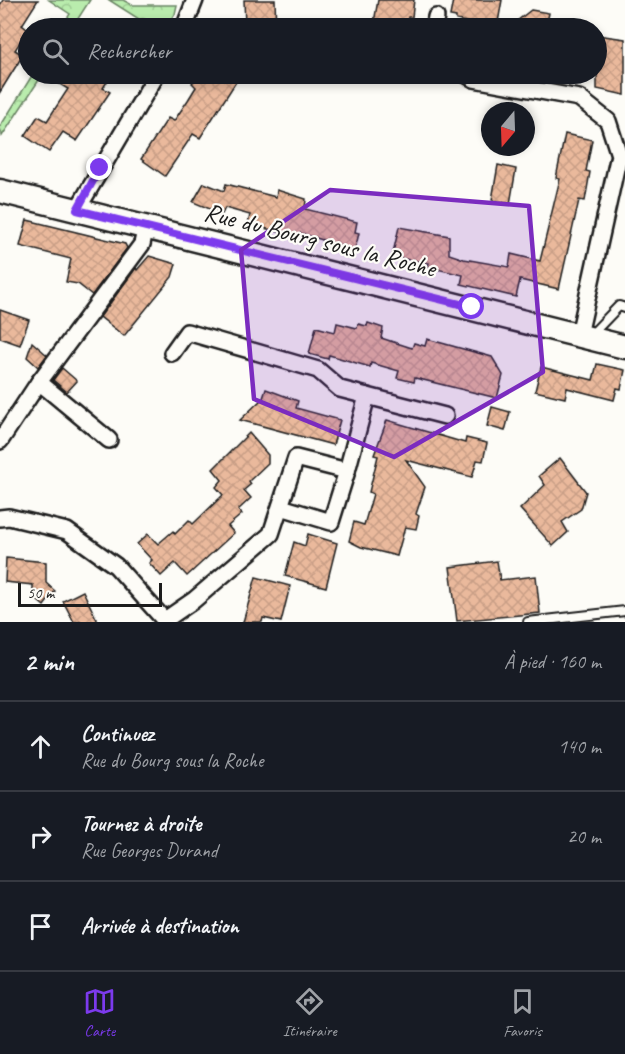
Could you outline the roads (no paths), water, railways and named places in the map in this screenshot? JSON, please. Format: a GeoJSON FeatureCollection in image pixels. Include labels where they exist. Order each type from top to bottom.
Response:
{"type":"FeatureCollection","features":[{"type":"Feature","properties":{"kind":"main road","name":"Rue du Bourg sous la Roche"},"geometry":{"type":"LineString","coordinates":[[0,190],[625,346]]}},
{"type":"Feature","properties":{"kind":"street"},"geometry":{"type":"LineString","coordinates":[[188,18],[195,0]]}},
{"type":"Feature","properties":{"kind":"street"},"geometry":{"type":"LineString","coordinates":[[77,210],[151,84]]}},
{"type":"Feature","properties":{"kind":"street"},"geometry":{"type":"LineString","coordinates":[[502,84],[579,98],[609,121],[619,155],[584,336]]}},
{"type":"Feature","properties":{"kind":"street"},"geometry":{"type":"LineString","coordinates":[[0,441],[39,382],[142,244],[146,226]]}},
{"type":"Feature","properties":{"kind":"street"},"geometry":{"type":"LineString","coordinates":[[171,352],[187,332],[318,370],[340,389],[445,416]]}},
{"type":"Feature","properties":{"kind":"street"},"geometry":{"type":"LineString","coordinates":[[39,382],[109,440]]}},
{"type":"Feature","properties":{"kind":"street"},"geometry":{"type":"LineString","coordinates":[[281,507],[331,522],[367,396]]}},
{"type":"Feature","properties":{"kind":"street"},"geometry":{"type":"LineString","coordinates":[[0,518],[9,517],[67,531],[116,566],[166,621],[195,600],[271,534],[296,458],[347,471]]}},
{"type":"Feature","properties":{"kind":"lane"},"geometry":{"type":"LineString","coordinates":[[584,336],[619,306],[625,308]]}},
{"type":"Feature","properties":{"kind":"lane"},"geometry":{"type":"LineString","coordinates":[[528,622],[625,611]]}}]}
